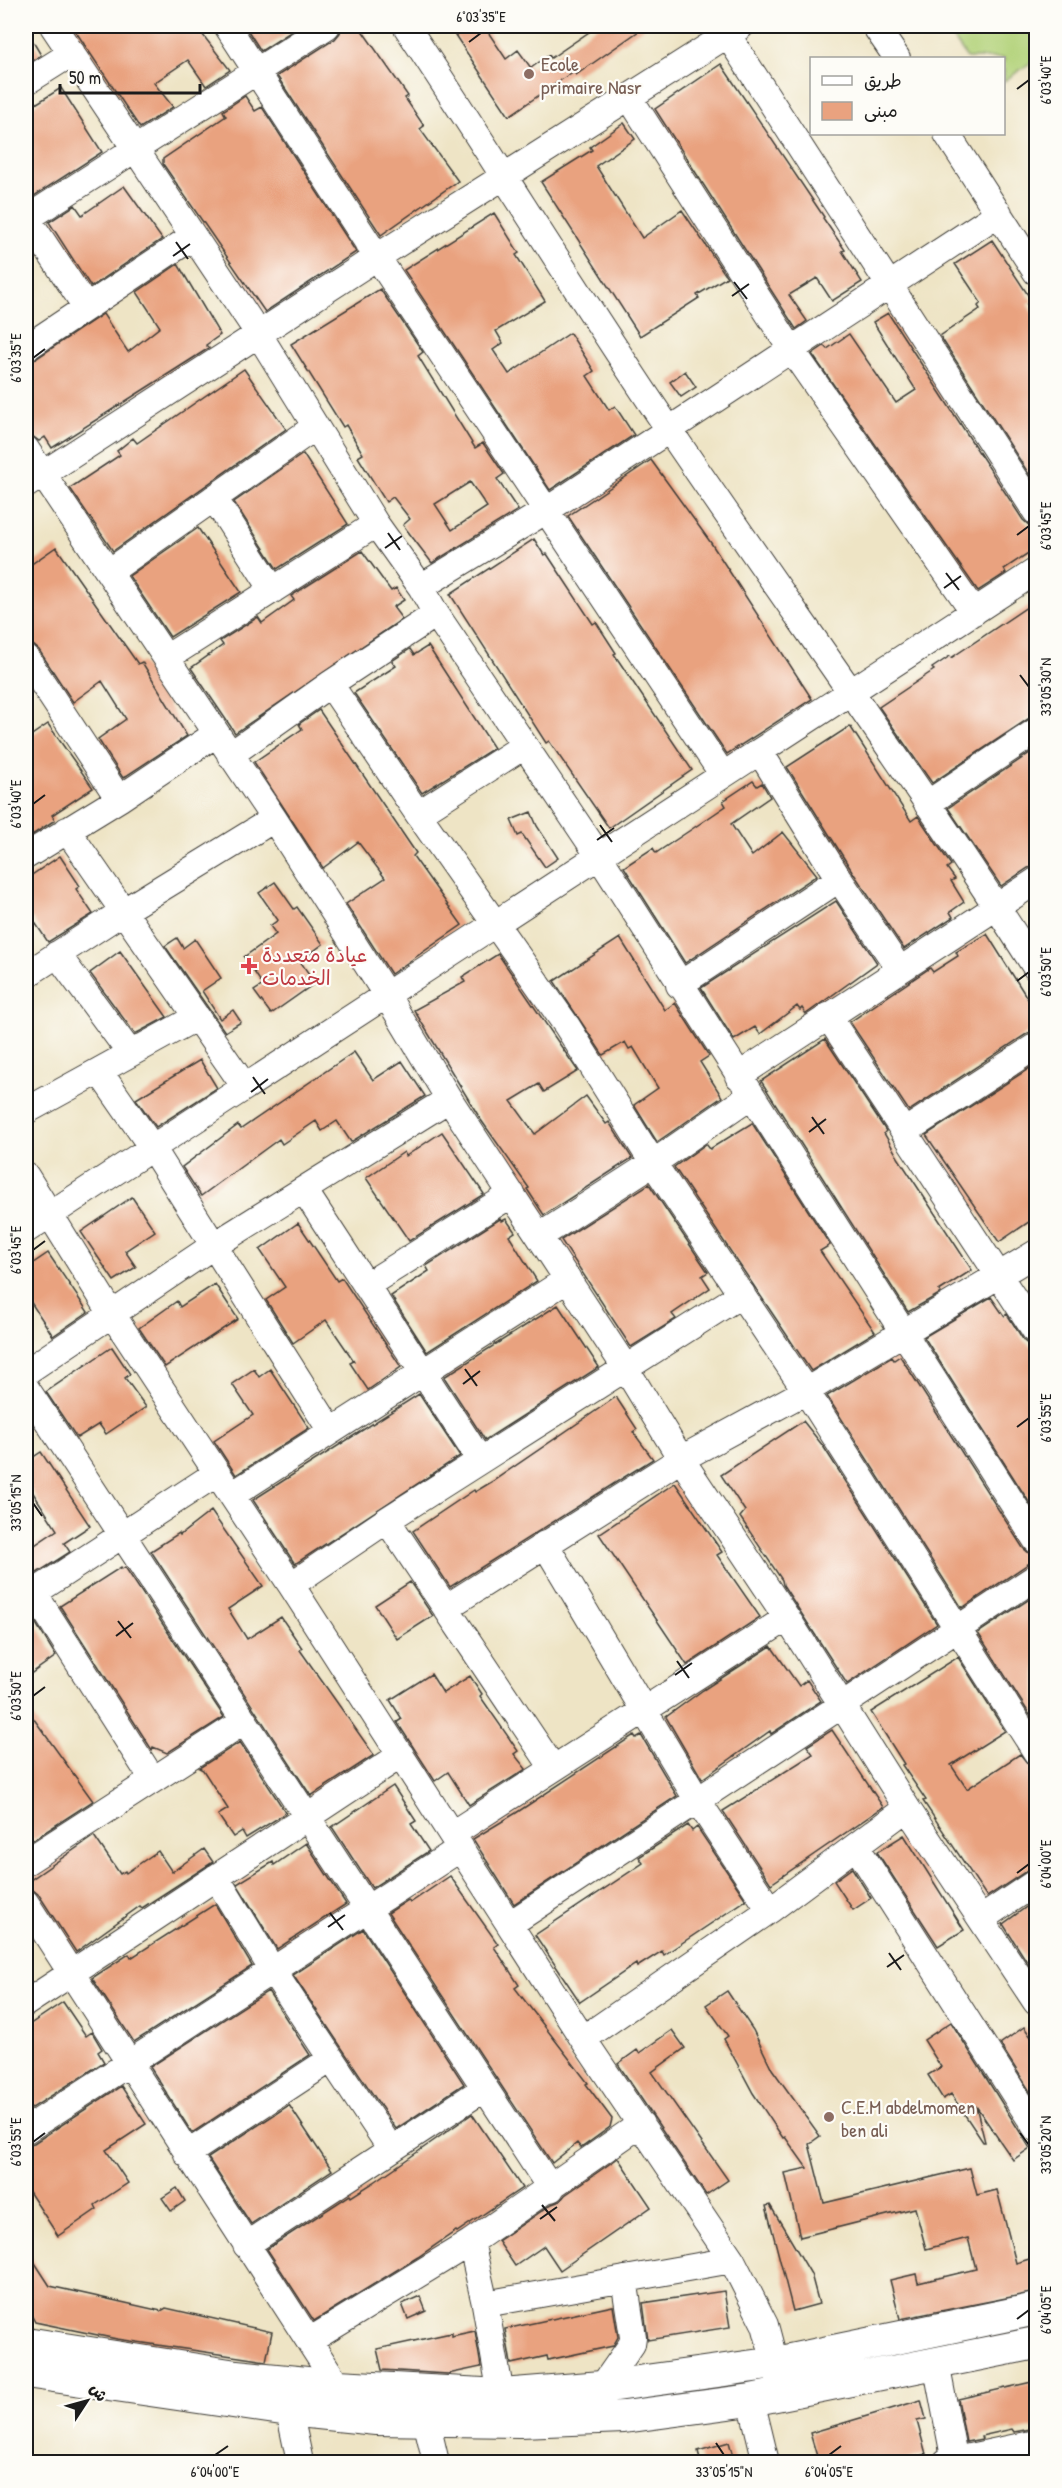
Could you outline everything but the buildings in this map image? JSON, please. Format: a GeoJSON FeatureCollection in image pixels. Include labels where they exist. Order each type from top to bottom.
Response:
{"type":"FeatureCollection","features":[{"type":"Feature","properties":{"kind":"main road"},"geometry":{"type":"LineString","coordinates":[[26,2343],[236,2376],[339,2386],[501,2395],[602,2387],[776,2363],[1036,2309]]}},
{"type":"Feature","properties":{"kind":"main road"},"geometry":{"type":"LineString","coordinates":[[26,2372],[289,2410],[376,2419],[520,2421],[624,2417],[751,2400],[1036,2343]]}},
{"type":"Feature","properties":{"kind":"street"},"geometry":{"type":"LineString","coordinates":[[53,26],[258,333],[376,524],[421,587],[436,614],[599,856],[679,985],[1036,1540]]}},
{"type":"Feature","properties":{"kind":"street"},"geometry":{"type":"LineString","coordinates":[[226,26],[376,257],[723,775]]}},
{"type":"Feature","properties":{"kind":"street"},"geometry":{"type":"LineString","coordinates":[[86,308],[26,219],[327,26]]}},
{"type":"Feature","properties":{"kind":"street"},"geometry":{"type":"LineString","coordinates":[[406,26],[669,430],[998,907],[1036,968]]}},
{"type":"Feature","properties":{"kind":"street"},"geometry":{"type":"LineString","coordinates":[[875,26],[896,57]]}},
{"type":"Feature","properties":{"kind":"street"},"geometry":{"type":"LineString","coordinates":[[34,480],[376,257],[734,30],[888,285],[1036,512]]}},
{"type":"Feature","properties":{"kind":"street"},"geometry":{"type":"LineString","coordinates":[[26,82],[72,53]]}},
{"type":"Feature","properties":{"kind":"street"},"geometry":{"type":"LineString","coordinates":[[629,97],[791,349],[974,612]]}},
{"type":"Feature","properties":{"kind":"street"},"geometry":{"type":"LineString","coordinates":[[948,135],[1036,272]]}},
{"type":"Feature","properties":{"kind":"street"},"geometry":{"type":"LineString","coordinates":[[421,587],[547,510],[999,213]]}},
{"type":"Feature","properties":{"kind":"street"},"geometry":{"type":"LineString","coordinates":[[26,348],[192,237]]}},
{"type":"Feature","properties":{"kind":"street"},"geometry":{"type":"LineString","coordinates":[[109,572],[315,427]]}},
{"type":"Feature","properties":{"kind":"street"},"geometry":{"type":"LineString","coordinates":[[26,449],[34,480],[109,572],[274,819],[387,996],[449,1099],[625,1367],[681,1459],[787,1618],[907,1808],[1036,2001]]}},
{"type":"Feature","properties":{"kind":"street"},"geometry":{"type":"LineString","coordinates":[[214,498],[273,590]]}},
{"type":"Feature","properties":{"kind":"street"},"geometry":{"type":"LineString","coordinates":[[166,658],[376,524]]}},
{"type":"Feature","properties":{"kind":"street"},"geometry":{"type":"LineString","coordinates":[[26,1230],[151,1146],[387,996],[1036,571]]}},
{"type":"Feature","properties":{"kind":"street"},"geometry":{"type":"LineString","coordinates":[[26,856],[119,799],[223,745],[330,684],[436,614]]}},
{"type":"Feature","properties":{"kind":"street"},"geometry":{"type":"LineString","coordinates":[[26,658],[119,799]]}},
{"type":"Feature","properties":{"kind":"street"},"geometry":{"type":"LineString","coordinates":[[330,684],[567,1026],[653,1163],[806,1391],[1036,1752]]}},
{"type":"Feature","properties":{"kind":"street"},"geometry":{"type":"LineString","coordinates":[[927,804],[1036,731]]}},
{"type":"Feature","properties":{"kind":"street"},"geometry":{"type":"LineString","coordinates":[[418,814],[524,746]]}},
{"type":"Feature","properties":{"kind":"street"},"geometry":{"type":"LineString","coordinates":[[760,752],[839,879],[900,970]]}},
{"type":"Feature","properties":{"kind":"street"},"geometry":{"type":"LineString","coordinates":[[26,975],[124,911],[274,819]]}},
{"type":"Feature","properties":{"kind":"street"},"geometry":{"type":"LineString","coordinates":[[67,830],[245,1087]]}},
{"type":"Feature","properties":{"kind":"street"},"geometry":{"type":"LineString","coordinates":[[679,985],[839,879]]}},
{"type":"Feature","properties":{"kind":"street"},"geometry":{"type":"LineString","coordinates":[[540,1236],[653,1163],[828,1016],[1036,881]]}},
{"type":"Feature","properties":{"kind":"street"},"geometry":{"type":"LineString","coordinates":[[57,954],[130,1053]]}},
{"type":"Feature","properties":{"kind":"street"},"geometry":{"type":"LineString","coordinates":[[828,1016],[1036,1332]]}},
{"type":"Feature","properties":{"kind":"street"},"geometry":{"type":"LineString","coordinates":[[26,1111],[197,1017]]}},
{"type":"Feature","properties":{"kind":"street"},"geometry":{"type":"LineString","coordinates":[[904,1132],[1036,1046]]}},
{"type":"Feature","properties":{"kind":"street"},"geometry":{"type":"LineString","coordinates":[[99,1071],[151,1146],[331,1431]]}},
{"type":"Feature","properties":{"kind":"street"},"geometry":{"type":"LineString","coordinates":[[26,1372],[213,1246],[449,1099]]}},
{"type":"Feature","properties":{"kind":"street"},"geometry":{"type":"LineString","coordinates":[[26,1176],[112,1314],[291,1585],[583,2039],[732,2260],[760,2315],[776,2363],[782,2394]]}},
{"type":"Feature","properties":{"kind":"street"},"geometry":{"type":"LineString","coordinates":[[304,1190],[480,1460]]}},
{"type":"Feature","properties":{"kind":"street"},"geometry":{"type":"LineString","coordinates":[[367,1285],[512,1194]]}},
{"type":"Feature","properties":{"kind":"street"},"geometry":{"type":"LineString","coordinates":[[447,1607],[681,1459],[806,1391],[1036,1253]]}},
{"type":"Feature","properties":{"kind":"street"},"geometry":{"type":"LineString","coordinates":[[232,1495],[568,1280]]}},
{"type":"Feature","properties":{"kind":"street"},"geometry":{"type":"LineString","coordinates":[[291,1585],[387,1520],[742,1294]]}},
{"type":"Feature","properties":{"kind":"street"},"geometry":{"type":"LineString","coordinates":[[26,1388],[551,2189]]}},
{"type":"Feature","properties":{"kind":"street"},"geometry":{"type":"LineString","coordinates":[[153,1780],[30,1596],[218,1473]]}},
{"type":"Feature","properties":{"kind":"street"},"geometry":{"type":"LineString","coordinates":[[387,1520],[553,1768]]}},
{"type":"Feature","properties":{"kind":"street"},"geometry":{"type":"LineString","coordinates":[[545,1544],[698,1802],[770,1910]]}},
{"type":"Feature","properties":{"kind":"street"},"geometry":{"type":"LineString","coordinates":[[510,1924],[1036,1577]]}},
{"type":"Feature","properties":{"kind":"street"},"geometry":{"type":"LineString","coordinates":[[26,2130],[273,1971],[366,1908],[553,1768],[787,1618]]}},
{"type":"Feature","properties":{"kind":"street"},"geometry":{"type":"LineString","coordinates":[[26,1862],[243,1722]]}},
{"type":"Feature","properties":{"kind":"street"},"geometry":{"type":"LineString","coordinates":[[26,2002],[401,1755]]}},
{"type":"Feature","properties":{"kind":"street"},"geometry":{"type":"LineString","coordinates":[[583,2039],[770,1910],[907,1808]]}},
{"type":"Feature","properties":{"kind":"street"},"geometry":{"type":"LineString","coordinates":[[856,1846],[1036,2127]]}},
{"type":"Feature","properties":{"kind":"street"},"geometry":{"type":"LineString","coordinates":[[216,1877],[273,1971],[391,2149]]}},
{"type":"Feature","properties":{"kind":"street"},"geometry":{"type":"LineString","coordinates":[[981,1919],[1036,1882]]}},
{"type":"Feature","properties":{"kind":"street"},"geometry":{"type":"LineString","coordinates":[[26,1902],[70,1974],[339,2386]]}},
{"type":"Feature","properties":{"kind":"street"},"geometry":{"type":"LineString","coordinates":[[187,2154],[331,2059]]}},
{"type":"Feature","properties":{"kind":"street"},"geometry":{"type":"LineString","coordinates":[[246,2245],[485,2088]]}},
{"type":"Feature","properties":{"kind":"street"},"geometry":{"type":"LineString","coordinates":[[309,2341],[471,2242],[551,2189],[641,2124]]}},
{"type":"Feature","properties":{"kind":"street"},"geometry":{"type":"LineString","coordinates":[[471,2242],[485,2304],[501,2395]]}},
{"type":"Feature","properties":{"kind":"street"},"geometry":{"type":"LineString","coordinates":[[485,2304],[732,2260]]}},
{"type":"Feature","properties":{"kind":"street"},"geometry":{"type":"LineString","coordinates":[[602,2387],[632,2344],[633,2337],[624,2279]]}},
{"type":"Feature","properties":{"kind":"street"},"geometry":{"type":"LineString","coordinates":[[936,2363],[952,2462],[1036,2443]]}},
{"type":"Feature","properties":{"kind":"street"},"geometry":{"type":"LineString","coordinates":[[751,2400],[766,2463]]}},
{"type":"Feature","properties":{"kind":"street"},"geometry":{"type":"LineString","coordinates":[[289,2410],[300,2463]]}},
{"type":"Feature","properties":{"kind":"street"},"geometry":{"type":"LineString","coordinates":[[426,2420],[436,2463]]}},
{"type":"Feature","properties":{"kind":"green space"},"geometry":{"type":"Polygon","coordinates":[[[945,26],[1036,26],[1036,59],[1005,80],[1005,57],[966,57],[945,26]]]}},
{"type":"Feature","properties":{"kind":"place","name":"Ecole primaire Nasr"},"geometry":{"type":"Point","coordinates":[529,74]}},
{"type":"Feature","properties":{"kind":"place","name":"عيادة متعددة الخدمات"},"geometry":{"type":"Point","coordinates":[249,966]}},
{"type":"Feature","properties":{"kind":"place","name":"C.E.M abdelmomen ben ali"},"geometry":{"type":"Point","coordinates":[829,2117]}}]}
